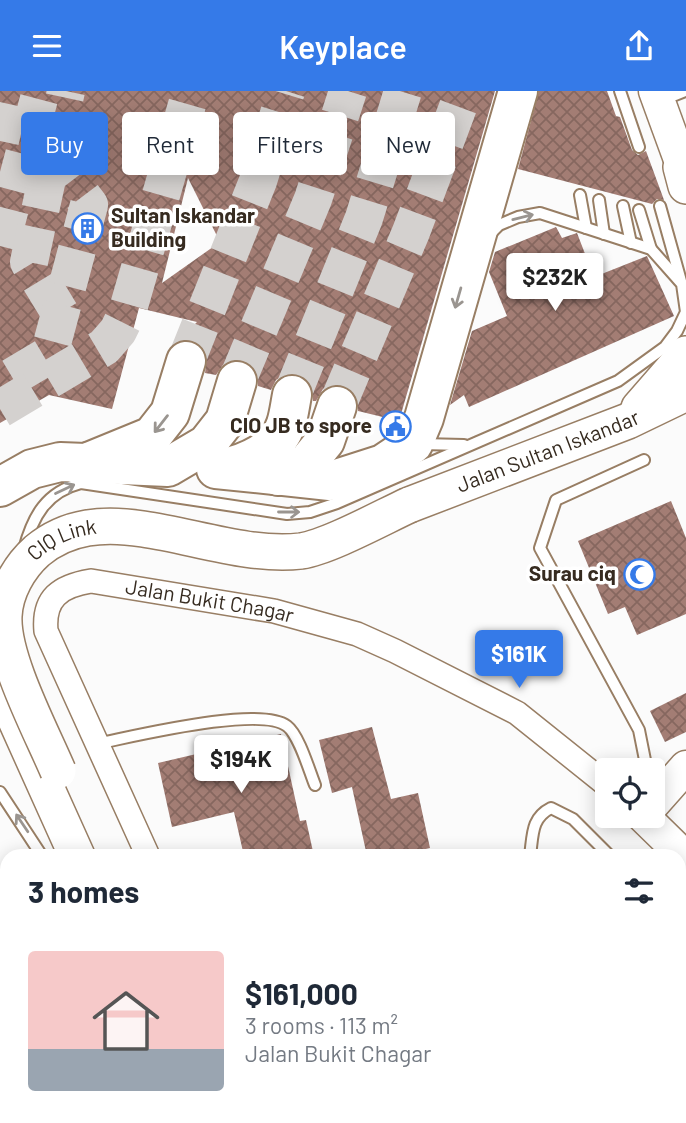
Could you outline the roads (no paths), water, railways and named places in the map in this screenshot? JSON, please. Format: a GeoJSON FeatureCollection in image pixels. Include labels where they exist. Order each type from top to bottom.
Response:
{"type":"FeatureCollection","features":[{"type":"Feature","properties":{"kind":"highway"},"geometry":{"type":"LineString","coordinates":[[0,487],[32,469],[60,462],[216,469],[330,481],[383,464],[412,445],[424,418],[518,91]]}},
{"type":"Feature","properties":{"kind":"highway"},"geometry":{"type":"LineString","coordinates":[[86,463],[152,436],[170,412],[186,361]]}},
{"type":"Feature","properties":{"kind":"highway"},"geometry":{"type":"LineString","coordinates":[[168,467],[207,444],[225,421],[237,381]]}},
{"type":"Feature","properties":{"kind":"highway"},"geometry":{"type":"LineString","coordinates":[[216,469],[242,464],[268,449],[286,427],[292,395]]}},
{"type":"Feature","properties":{"kind":"highway"},"geometry":{"type":"LineString","coordinates":[[278,476],[307,463],[325,441],[337,407]]}},
{"type":"Feature","properties":{"kind":"main road"},"geometry":{"type":"LineString","coordinates":[[672,92],[686,126]]}},
{"type":"Feature","properties":{"kind":"main road"},"geometry":{"type":"LineString","coordinates":[[672,92],[678,184]]}},
{"type":"Feature","properties":{"kind":"main road"},"geometry":{"type":"LineString","coordinates":[[628,421],[686,354]]}},
{"type":"Feature","properties":{"kind":"main road","name":"Jalan Sultan Iskandar"},"geometry":{"type":"LineString","coordinates":[[409,505],[628,421],[686,393]]}},
{"type":"Feature","properties":{"kind":"main road"},"geometry":{"type":"LineString","coordinates":[[0,568],[20,538],[32,528],[50,517],[77,507],[135,510],[292,534],[322,528],[369,510],[409,505]]}},
{"type":"Feature","properties":{"kind":"main road","name":"CIQ Link"},"geometry":{"type":"LineString","coordinates":[[91,849],[52,779],[7,640],[4,616],[10,590],[18,573],[30,558],[61,535],[82,528],[118,526],[263,551],[303,551],[409,505]]}},
{"type":"Feature","properties":{"kind":"main road"},"geometry":{"type":"LineString","coordinates":[[0,685],[52,779],[74,849]]}},
{"type":"Feature","properties":{"kind":"main road"},"geometry":{"type":"LineString","coordinates":[[665,791],[686,767]]}},
{"type":"Feature","properties":{"kind":"main road"},"geometry":{"type":"LineString","coordinates":[[662,828],[680,840]]}},
{"type":"Feature","properties":{"kind":"street","name":"Jalan Bukit Chagar"},"geometry":{"type":"LineString","coordinates":[[145,849],[46,631],[45,617],[49,603],[74,583],[90,581],[274,611],[357,635],[395,650],[517,713],[595,775]]}},
{"type":"Feature","properties":{"kind":"lane"},"geometry":{"type":"LineString","coordinates":[[620,91],[639,147]]}},
{"type":"Feature","properties":{"kind":"lane"},"geometry":{"type":"LineString","coordinates":[[0,636],[31,523],[52,495],[65,487],[81,483],[287,514],[310,512],[337,503],[618,381],[665,347],[686,312],[682,284],[678,184]]}},
{"type":"Feature","properties":{"kind":"lane"},"geometry":{"type":"LineString","coordinates":[[580,195],[586,228]]}},
{"type":"Feature","properties":{"kind":"lane"},"geometry":{"type":"LineString","coordinates":[[599,200],[604,234]]}},
{"type":"Feature","properties":{"kind":"lane"},"geometry":{"type":"LineString","coordinates":[[623,206],[631,243]]}},
{"type":"Feature","properties":{"kind":"lane"},"geometry":{"type":"LineString","coordinates":[[639,210],[651,249],[682,284]]}},
{"type":"Feature","properties":{"kind":"lane"},"geometry":{"type":"LineString","coordinates":[[471,255],[499,225],[518,217],[540,213],[651,249]]}},
{"type":"Feature","properties":{"kind":"lane"},"geometry":{"type":"LineString","coordinates":[[412,445],[471,445]]}},
{"type":"Feature","properties":{"kind":"lane"},"geometry":{"type":"LineString","coordinates":[[644,460],[556,500],[540,548],[639,730],[645,758]]}},
{"type":"Feature","properties":{"kind":"lane"},"geometry":{"type":"LineString","coordinates":[[95,744],[231,719],[283,724],[291,728],[315,785]]}},
{"type":"Feature","properties":{"kind":"lane"},"geometry":{"type":"LineString","coordinates":[[0,792],[37,849]]}},
{"type":"Feature","properties":{"kind":"lane"},"geometry":{"type":"LineString","coordinates":[[531,849],[534,821],[541,813],[551,808],[573,819],[603,849]]}},
{"type":"Feature","properties":{"kind":"tunnel"},"geometry":{"type":"LineString","coordinates":[[0,141],[11,91]]}},
{"type":"Feature","properties":{"kind":"tunnel"},"geometry":{"type":"LineString","coordinates":[[0,246],[41,91]]}},
{"type":"Feature","properties":{"kind":"tunnel"},"geometry":{"type":"LineString","coordinates":[[60,313],[29,262],[66,91]]}},
{"type":"Feature","properties":{"kind":"tunnel"},"geometry":{"type":"LineString","coordinates":[[0,409],[104,347],[118,331],[127,313],[191,91]]}},
{"type":"Feature","properties":{"kind":"tunnel"},"geometry":{"type":"LineString","coordinates":[[186,361],[258,181],[286,91]]}},
{"type":"Feature","properties":{"kind":"tunnel"},"geometry":{"type":"LineString","coordinates":[[237,381],[313,199],[348,91]]}},
{"type":"Feature","properties":{"kind":"tunnel"},"geometry":{"type":"LineString","coordinates":[[292,395],[364,218],[403,91]]}},
{"type":"Feature","properties":{"kind":"tunnel"},"geometry":{"type":"LineString","coordinates":[[337,406],[411,232],[464,91]]}},
{"type":"Feature","properties":{"kind":"tunnel"},"geometry":{"type":"LineString","coordinates":[[12,377],[49,355],[89,205],[66,175]]}},
{"type":"Feature","properties":{"kind":"place","name":"Sultan Iskandar Building"},"geometry":{"type":"Point","coordinates":[88,228]}},
{"type":"Feature","properties":{"kind":"place","name":"CIO JB to spore"},"geometry":{"type":"Point","coordinates":[395,426]}},
{"type":"Feature","properties":{"kind":"place","name":"Surau ciq"},"geometry":{"type":"Point","coordinates":[639,574]}}]}
